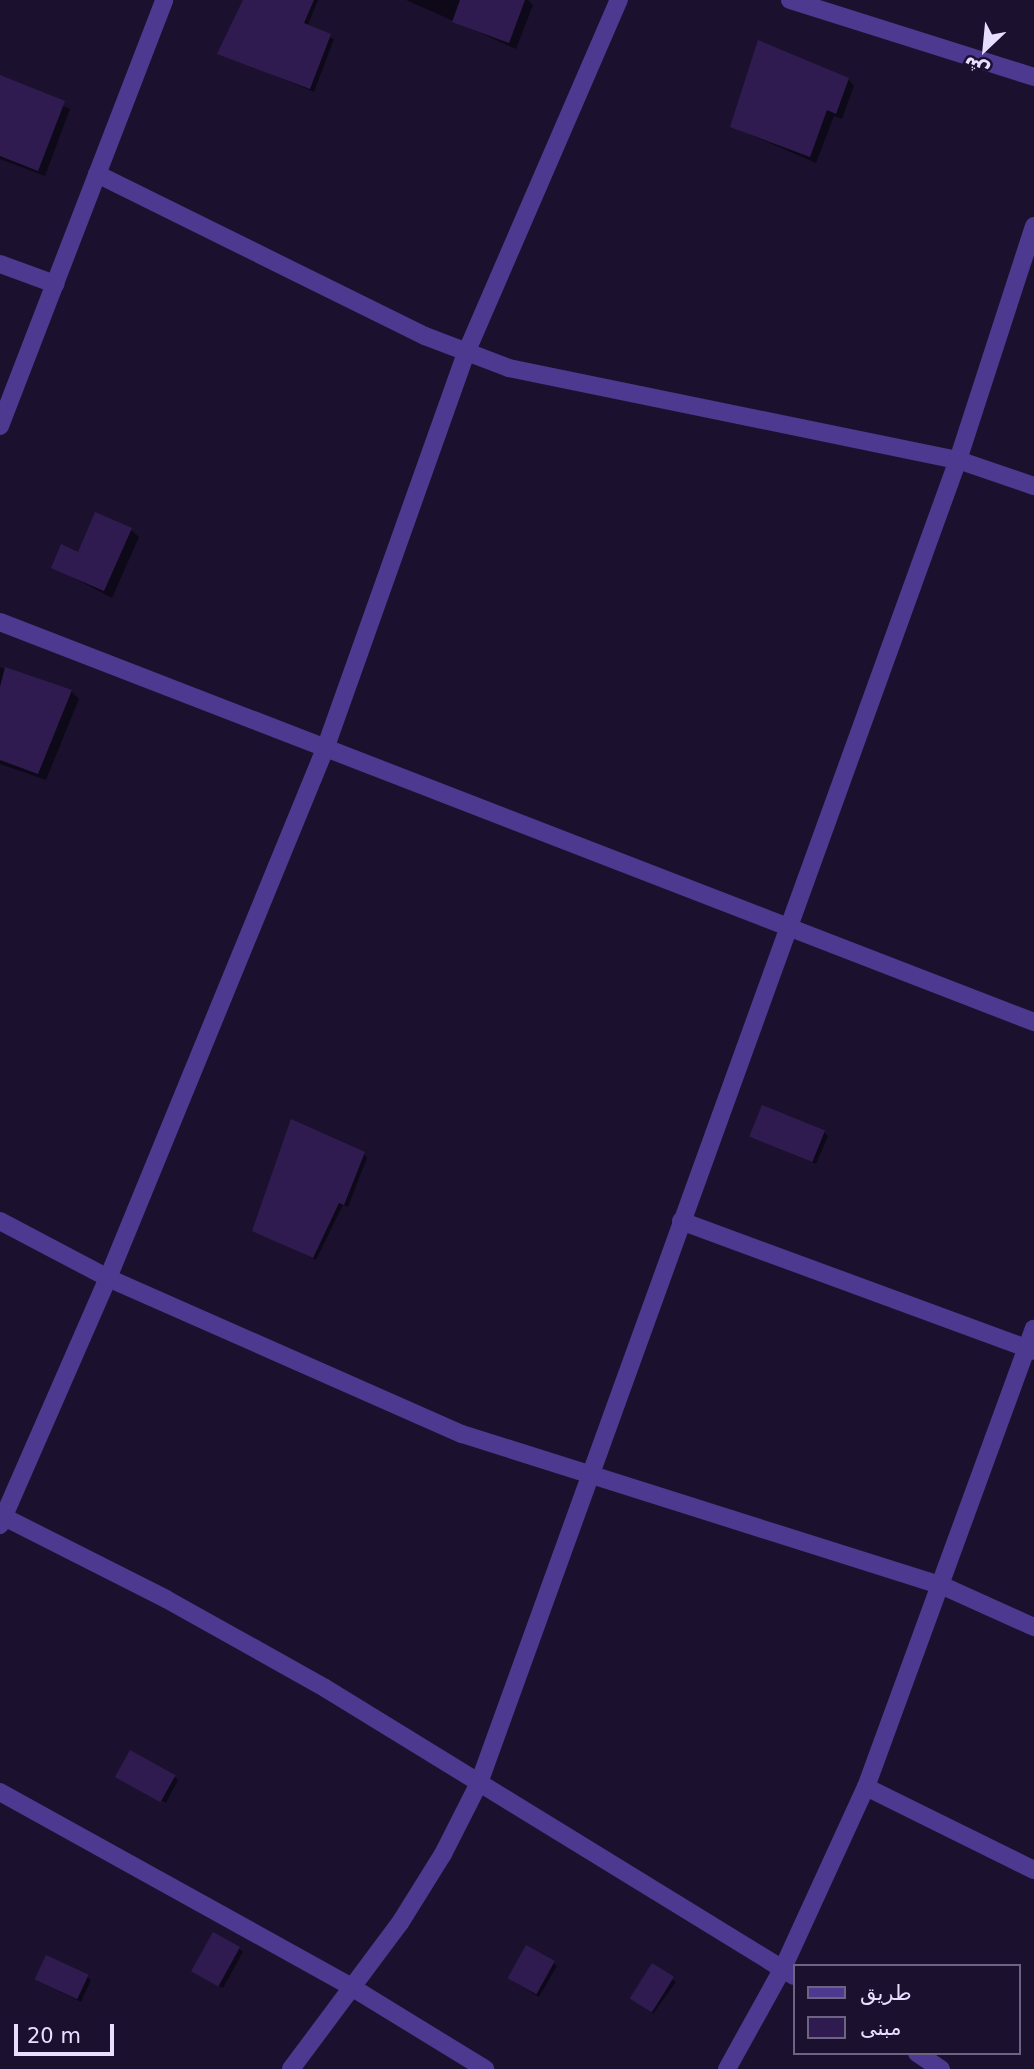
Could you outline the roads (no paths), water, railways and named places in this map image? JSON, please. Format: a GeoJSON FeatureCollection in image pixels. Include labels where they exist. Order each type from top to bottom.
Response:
{"type":"FeatureCollection","features":[{"type":"Feature","properties":{"kind":"street"},"geometry":{"type":"LineString","coordinates":[[0,426],[164,0]]}},
{"type":"Feature","properties":{"kind":"street"},"geometry":{"type":"LineString","coordinates":[[619,0],[466,353],[325,749],[108,1278],[1,1519],[166,1599],[325,1688],[788,1972]]}},
{"type":"Feature","properties":{"kind":"street"},"geometry":{"type":"LineString","coordinates":[[790,0],[1034,77]]}},
{"type":"Feature","properties":{"kind":"street"},"geometry":{"type":"LineString","coordinates":[[97,174],[466,353],[560,381],[958,460],[1034,486]]}},
{"type":"Feature","properties":{"kind":"street"},"geometry":{"type":"LineString","coordinates":[[291,2069],[353,1988],[436,1866],[479,1783],[586,1477],[958,460],[1034,226]]}},
{"type":"Feature","properties":{"kind":"street"},"geometry":{"type":"LineString","coordinates":[[0,264],[55,284]]}},
{"type":"Feature","properties":{"kind":"street"},"geometry":{"type":"LineString","coordinates":[[0,622],[1034,1022]]}},
{"type":"Feature","properties":{"kind":"street"},"geometry":{"type":"LineString","coordinates":[[0,1221],[108,1278],[462,1434],[586,1477],[943,1586],[1034,1627]]}},
{"type":"Feature","properties":{"kind":"street"},"geometry":{"type":"LineString","coordinates":[[681,1221],[1030,1350]]}},
{"type":"Feature","properties":{"kind":"street"},"geometry":{"type":"LineString","coordinates":[[727,2069],[788,1972],[866,1787],[1030,1350],[1034,1329]]}},
{"type":"Feature","properties":{"kind":"street"},"geometry":{"type":"LineString","coordinates":[[866,1787],[1034,1870]]}},
{"type":"Feature","properties":{"kind":"street"},"geometry":{"type":"LineString","coordinates":[[0,1792],[353,1988],[485,2069]]}},
{"type":"Feature","properties":{"kind":"street"},"geometry":{"type":"LineString","coordinates":[[920,2055],[941,2069]]}}]}
